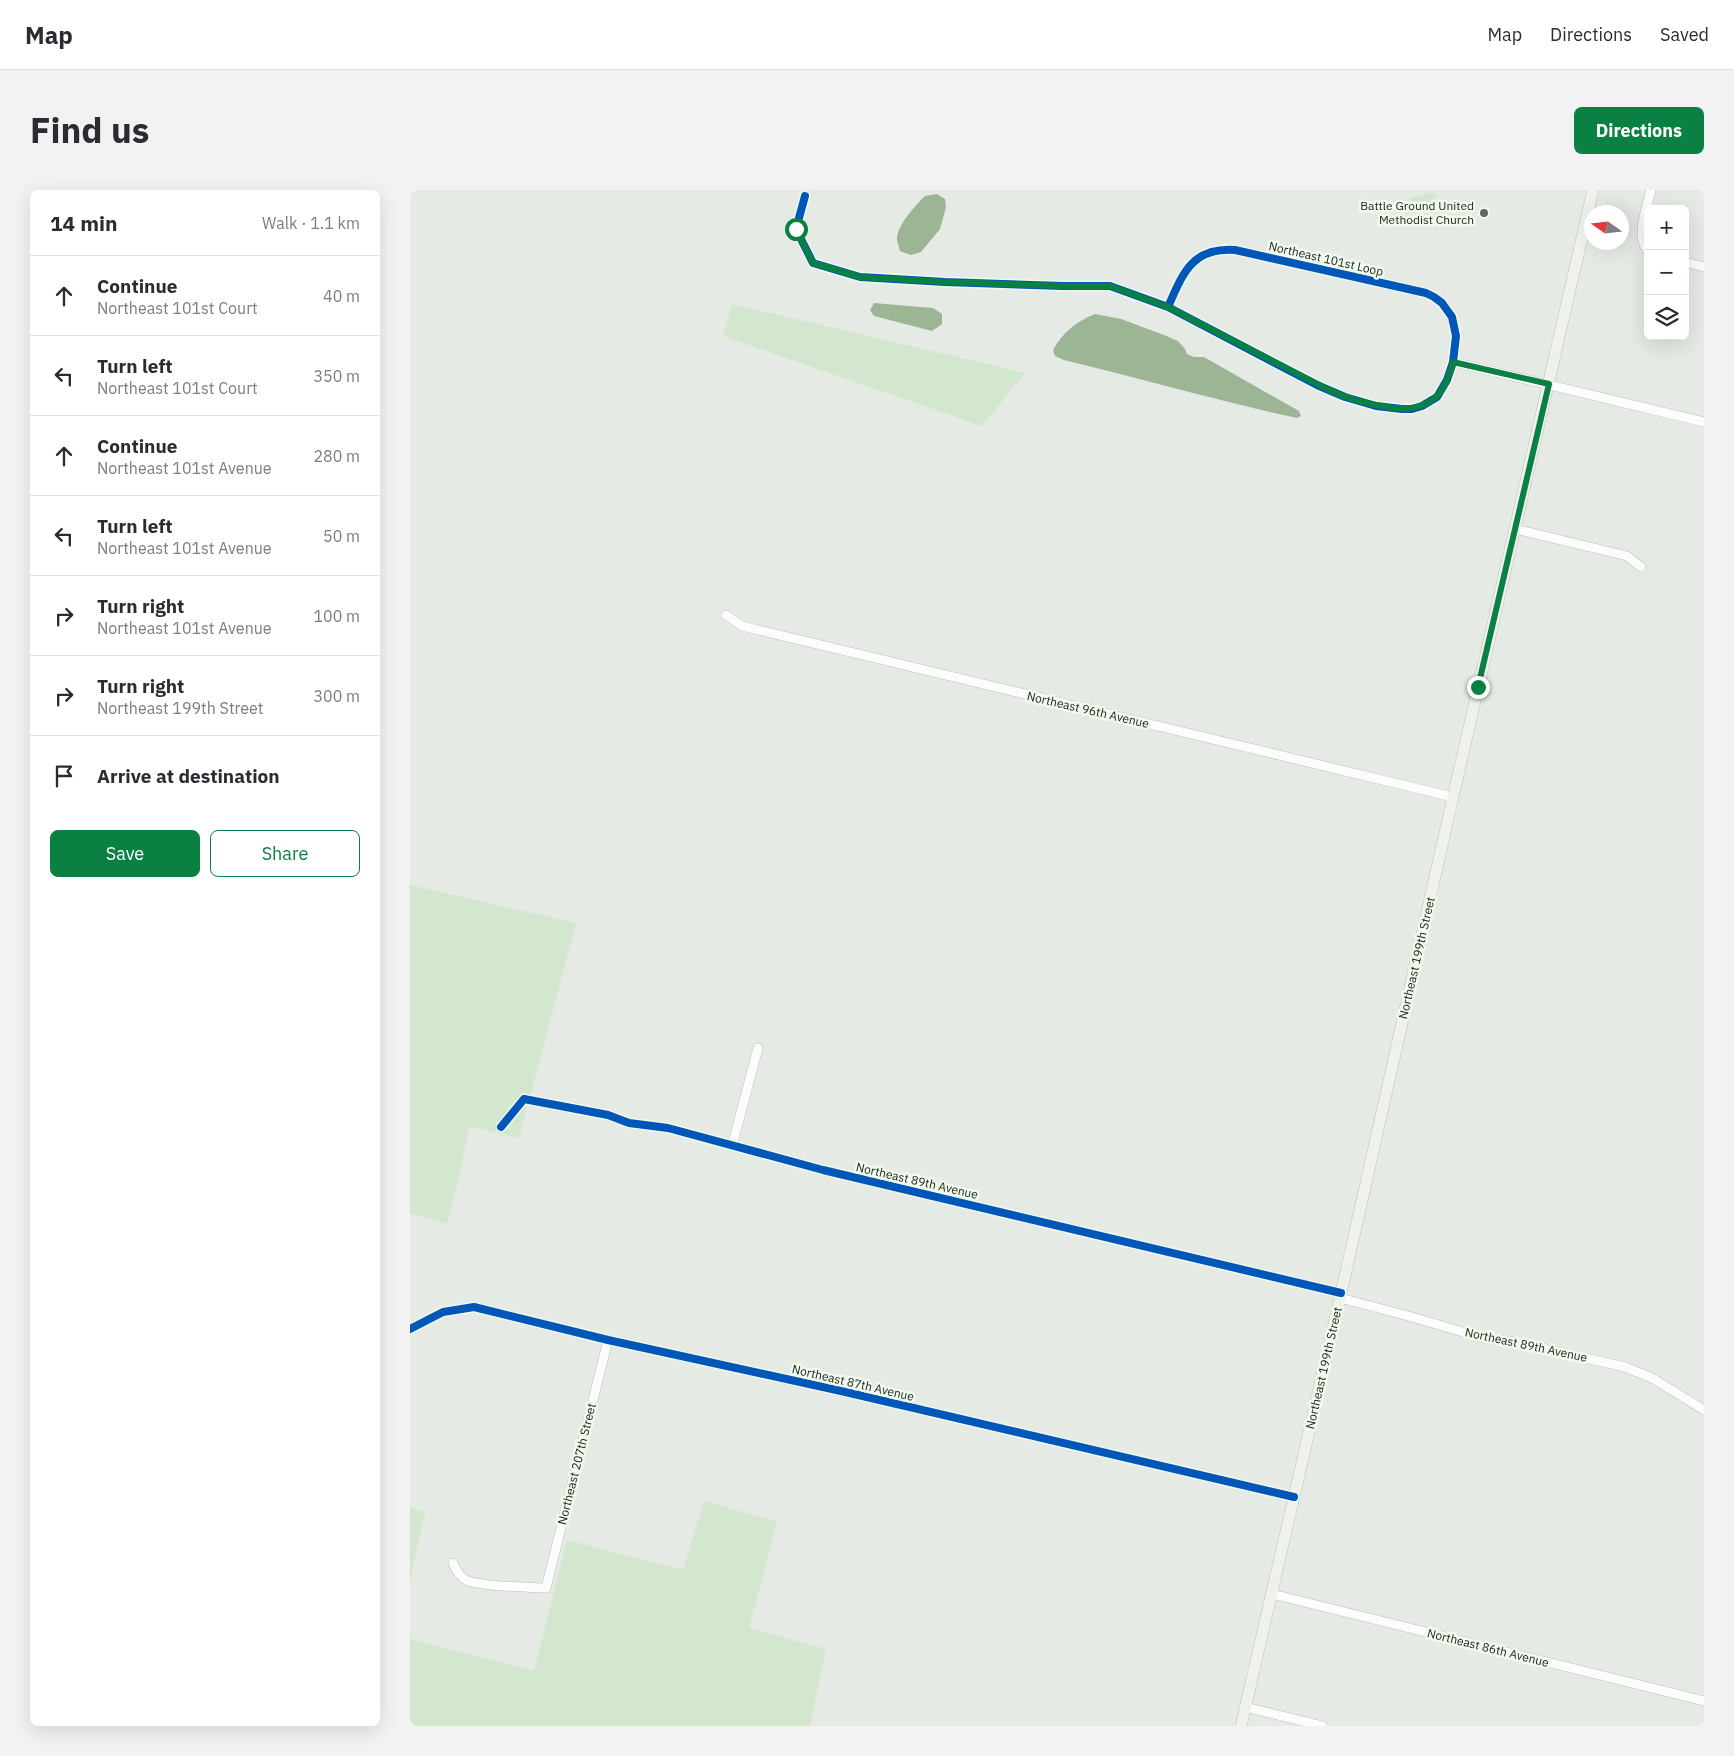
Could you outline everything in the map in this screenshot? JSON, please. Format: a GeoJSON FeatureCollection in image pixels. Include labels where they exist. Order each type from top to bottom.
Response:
{"type":"FeatureCollection","features":[{"type":"Feature","properties":{"kind":"main road","name":"Northeast 199th Street"},"geometry":{"type":"LineString","coordinates":[[1241,1726],[1593,190]]}},
{"type":"Feature","properties":{"kind":"street"},"geometry":{"type":"LineString","coordinates":[[1647,250],[1642,240],[1642,231],[1651,190]]}},
{"type":"Feature","properties":{"kind":"street","name":"Northeast 101st Loop"},"geometry":{"type":"LineString","coordinates":[[805,196],[796,229],[813,263],[860,277],[945,282],[1110,286],[1168,307],[1345,398],[1376,406],[1412,409],[1430,402],[1437,397],[1448,380],[1453,362],[1456,336],[1455,326],[1448,310],[1434,297],[1426,293],[1235,250],[1212,251],[1205,253],[1194,261],[1181,278],[1168,307]]}},
{"type":"Feature","properties":{"kind":"street"},"geometry":{"type":"LineString","coordinates":[[1689,263],[1704,266]]}},
{"type":"Feature","properties":{"kind":"street"},"geometry":{"type":"LineString","coordinates":[[1453,362],[1704,422]]}},
{"type":"Feature","properties":{"kind":"street"},"geometry":{"type":"LineString","coordinates":[[1515,529],[1626,556],[1641,568]]}},
{"type":"Feature","properties":{"kind":"street","name":"Northeast 96th Avenue"},"geometry":{"type":"LineString","coordinates":[[726,615],[742,626],[1453,797]]}},
{"type":"Feature","properties":{"kind":"street"},"geometry":{"type":"LineString","coordinates":[[732,1146],[758,1048]]}},
{"type":"Feature","properties":{"kind":"street","name":"Northeast 89th Avenue"},"geometry":{"type":"LineString","coordinates":[[501,1127],[524,1099],[608,1116],[629,1123],[668,1128],[823,1170],[1059,1225],[1341,1296],[1483,1338],[1516,1342],[1625,1367],[1652,1378],[1704,1410]]}},
{"type":"Feature","properties":{"kind":"street","name":"Northeast 87th Avenue"},"geometry":{"type":"LineString","coordinates":[[410,1329],[443,1312],[474,1307],[608,1340],[841,1391],[1294,1497]]}},
{"type":"Feature","properties":{"kind":"street","name":"Northeast 207th Street"},"geometry":{"type":"LineString","coordinates":[[453,1563],[457,1572],[466,1580],[490,1584],[546,1588],[608,1340]]}},
{"type":"Feature","properties":{"kind":"street","name":"Northeast 86th Avenue"},"geometry":{"type":"LineString","coordinates":[[1272,1594],[1704,1702]]}},
{"type":"Feature","properties":{"kind":"street"},"geometry":{"type":"LineString","coordinates":[[1245,1707],[1323,1726]]}},
{"type":"Feature","properties":{"kind":"shaded area"},"geometry":{"type":"Polygon","coordinates":[[[1434,192],[1437,203],[1415,210],[1410,198],[1434,192]]]}},
{"type":"Feature","properties":{"kind":"shaded area"},"geometry":{"type":"Polygon","coordinates":[[[937,194],[945,199],[946,207],[940,229],[921,252],[911,255],[900,251],[897,239],[903,222],[925,196],[937,194]]]}},
{"type":"Feature","properties":{"kind":"shaded area"},"geometry":{"type":"Polygon","coordinates":[[[874,303],[933,308],[942,314],[942,324],[932,331],[874,316],[870,310],[874,303]]]}},
{"type":"Feature","properties":{"kind":"shaded area"},"geometry":{"type":"Polygon","coordinates":[[[732,304],[1025,373],[982,426],[723,336],[732,304]]]}},
{"type":"Feature","properties":{"kind":"shaded area"},"geometry":{"type":"Polygon","coordinates":[[[1095,314],[1121,319],[1178,341],[1187,354],[1194,357],[1204,357],[1299,411],[1301,416],[1297,418],[1239,404],[1064,360],[1055,356],[1053,350],[1065,333],[1082,320],[1095,314]]]}},
{"type":"Feature","properties":{"kind":"shaded area"},"geometry":{"type":"Polygon","coordinates":[[[410,885],[576,923],[519,1138],[469,1126],[447,1224],[410,1213],[410,885]]]}},
{"type":"Feature","properties":{"kind":"shaded area"},"geometry":{"type":"Polygon","coordinates":[[[704,1501],[777,1522],[749,1628],[826,1649],[810,1726],[410,1726],[410,1639],[534,1671],[567,1540],[683,1570],[704,1501]]]}},
{"type":"Feature","properties":{"kind":"shaded area"},"geometry":{"type":"Polygon","coordinates":[[[410,1508],[425,1512],[410,1580],[410,1508]]]}},
{"type":"Feature","properties":{"kind":"cycle path"},"geometry":{"type":"LineString","coordinates":[[805,196],[796,229],[813,263],[860,277],[945,282],[1110,286],[1168,307],[1317,385],[1345,397],[1376,406],[1402,409],[1422,406],[1437,397],[1447,380],[1453,362],[1456,336],[1452,317],[1442,303],[1434,297],[1426,293],[1235,250],[1220,250],[1199,258],[1184,273],[1168,307]]}},
{"type":"Feature","properties":{"kind":"cycle path"},"geometry":{"type":"LineString","coordinates":[[501,1127],[524,1099],[608,1115],[629,1123],[668,1128],[823,1170],[1341,1293]]}},
{"type":"Feature","properties":{"kind":"cycle path"},"geometry":{"type":"LineString","coordinates":[[410,1329],[443,1312],[474,1307],[608,1340],[841,1391],[1294,1497]]}},
{"type":"Feature","properties":{"kind":"place","name":"Battle Ground United Methodist Church"},"geometry":{"type":"Point","coordinates":[1484,213]}},
{"type":"Feature","properties":{"kind":"route"},"geometry":{"type":"LineString","coordinates":[[796,229],[813,263],[860,277],[945,282],[1110,286],[1168,307],[1345,398],[1376,406],[1412,409],[1430,402],[1437,397],[1448,380],[1453,362],[1549,384],[1478,687]]}}]}
